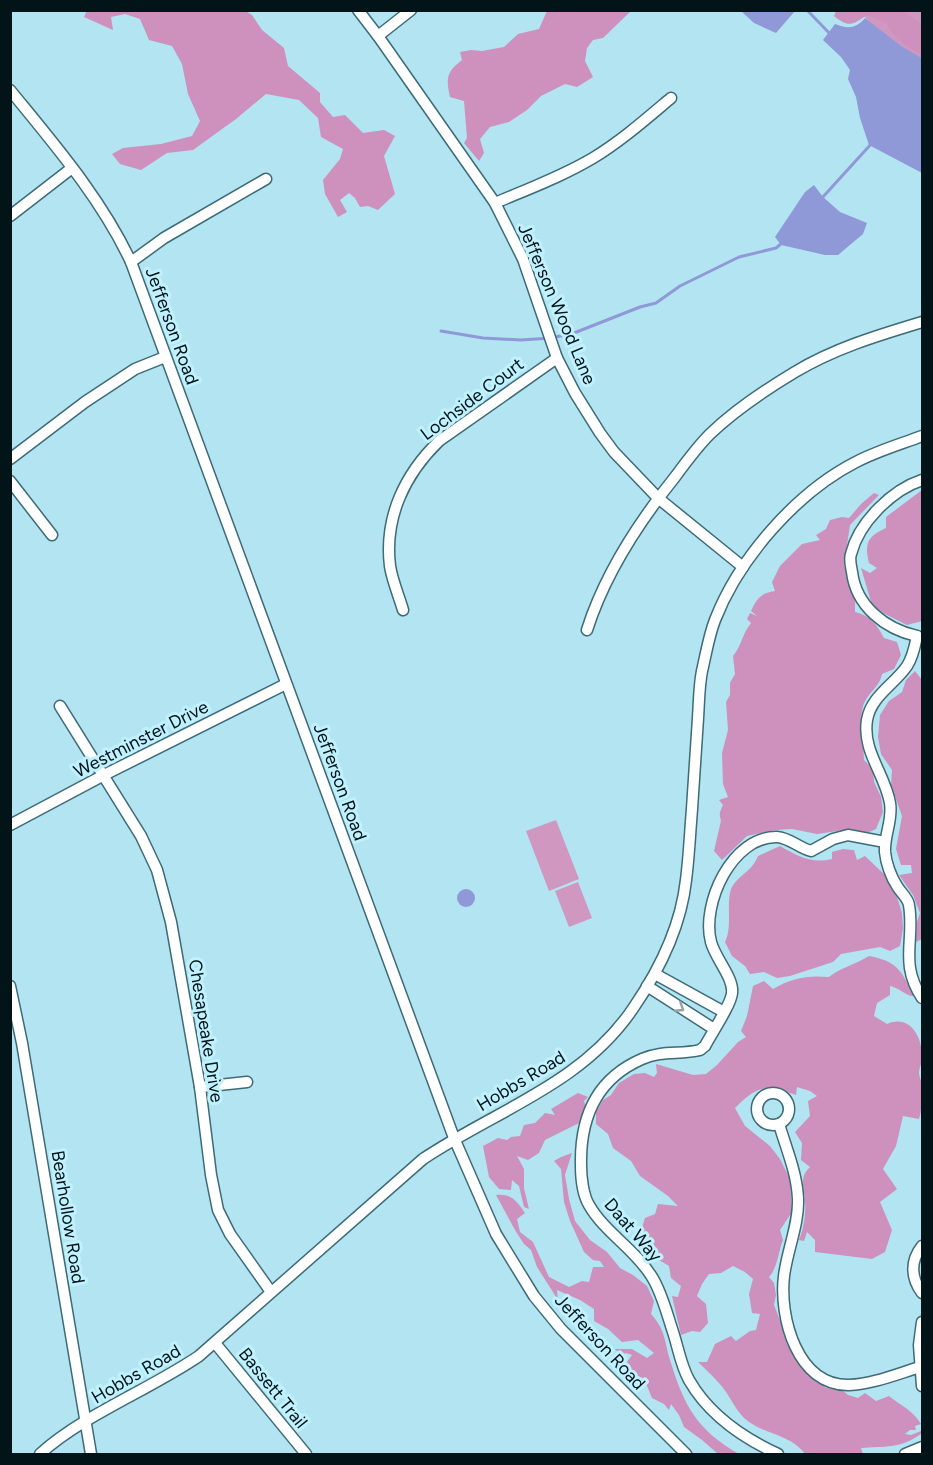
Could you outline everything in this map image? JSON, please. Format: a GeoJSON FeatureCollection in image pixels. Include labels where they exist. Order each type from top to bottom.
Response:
{"type":"FeatureCollection","features":[{"type":"Feature","properties":{"kind":"street"},"geometry":{"type":"LineString","coordinates":[[357,10],[378,36],[411,10]]}},
{"type":"Feature","properties":{"kind":"street","name":"Jefferson Wood Lane"},"geometry":{"type":"LineString","coordinates":[[378,36],[495,203],[523,259],[557,358],[600,433],[614,452],[658,498],[743,567]]}},
{"type":"Feature","properties":{"kind":"street","name":"Jefferson Road"},"geometry":{"type":"LineString","coordinates":[[10,90],[72,168],[118,234],[131,261],[454,1138],[496,1234],[534,1296],[561,1329],[686,1455]]}},
{"type":"Feature","properties":{"kind":"street"},"geometry":{"type":"LineString","coordinates":[[495,203],[594,158],[671,98]]}},
{"type":"Feature","properties":{"kind":"street"},"geometry":{"type":"LineString","coordinates":[[10,216],[72,168]]}},
{"type":"Feature","properties":{"kind":"street"},"geometry":{"type":"LineString","coordinates":[[131,261],[164,238],[266,179]]}},
{"type":"Feature","properties":{"kind":"street"},"geometry":{"type":"LineString","coordinates":[[587,630],[610,573],[634,533],[658,498],[709,436],[730,416],[796,371],[844,347],[922,322]]}},
{"type":"Feature","properties":{"kind":"street"},"geometry":{"type":"LineString","coordinates":[[10,459],[85,402],[135,369],[165,357]]}},
{"type":"Feature","properties":{"kind":"street","name":"Lochside Court"},"geometry":{"type":"LineString","coordinates":[[403,610],[390,567],[389,537],[395,507],[412,471],[427,453],[453,430],[557,358]]}},
{"type":"Feature","properties":{"kind":"street","name":"Hobbs Road"},"geometry":{"type":"LineString","coordinates":[[40,1455],[58,1439],[170,1376],[214,1343],[423,1159],[454,1138],[544,1091],[591,1056],[620,1026],[655,974],[676,926],[686,882],[702,673],[715,620],[743,567],[777,524],[822,483],[856,462],[922,436]]}},
{"type":"Feature","properties":{"kind":"street"},"geometry":{"type":"LineString","coordinates":[[922,480],[909,484],[885,503],[861,531],[850,555],[852,578],[863,602],[884,623],[905,633],[920,635],[907,666],[873,704],[867,721],[870,752],[890,801],[890,821],[885,842],[887,864],[896,885],[909,902],[911,925],[908,951],[909,970],[922,998]]}},
{"type":"Feature","properties":{"kind":"street"},"geometry":{"type":"LineString","coordinates":[[10,481],[52,535]]}},
{"type":"Feature","properties":{"kind":"street","name":"Westminster Drive"},"geometry":{"type":"LineString","coordinates":[[10,825],[286,684]]}},
{"type":"Feature","properties":{"kind":"street","name":"Chesapeake Drive"},"geometry":{"type":"LineString","coordinates":[[60,706],[141,836],[157,870],[171,922],[200,1087],[211,1175],[218,1210],[230,1234],[271,1292]]}},
{"type":"Feature","properties":{"kind":"street"},"geometry":{"type":"LineString","coordinates":[[647,986],[714,1029],[731,998],[732,986],[711,944],[710,918],[716,888],[737,857],[754,844],[771,838],[786,839],[811,851],[833,839],[848,835],[885,842]]}},
{"type":"Feature","properties":{"kind":"street"},"geometry":{"type":"LineString","coordinates":[[655,974],[724,1011]]}},
{"type":"Feature","properties":{"kind":"street","name":"Bearhollow Road"},"geometry":{"type":"LineString","coordinates":[[10,986],[22,1043],[91,1455]]}},
{"type":"Feature","properties":{"kind":"street","name":"Daat Way"},"geometry":{"type":"LineString","coordinates":[[714,1029],[705,1046],[700,1050],[655,1054],[632,1064],[610,1079],[591,1105],[586,1118],[580,1142],[581,1175],[588,1203],[602,1223],[636,1257],[652,1277],[688,1378],[704,1401],[723,1421],[778,1455]]}},
{"type":"Feature","properties":{"kind":"street"},"geometry":{"type":"LineString","coordinates":[[200,1087],[247,1082]]}},
{"type":"Feature","properties":{"kind":"street"},"geometry":{"type":"LineString","coordinates":[[779,1124],[791,1162],[798,1201],[784,1276],[786,1318],[796,1349],[816,1374],[836,1383],[849,1385],[879,1380],[920,1367]]}},
{"type":"Feature","properties":{"kind":"street"},"geometry":{"type":"LineString","coordinates":[[922,1246],[915,1259],[913,1270],[915,1282],[922,1293]]}},
{"type":"Feature","properties":{"kind":"street"},"geometry":{"type":"LineString","coordinates":[[922,1322],[919,1345],[922,1386]]}},
{"type":"Feature","properties":{"kind":"street","name":"Bassett Trail"},"geometry":{"type":"LineString","coordinates":[[214,1343],[306,1455]]}},
{"type":"Feature","properties":{"kind":"street"},"geometry":{"type":"LineString","coordinates":[[905,1455],[922,1447]]}},
{"type":"Feature","properties":{"kind":"shaded area"},"geometry":{"type":"Polygon","coordinates":[[[87,10],[244,10],[252,15],[262,30],[284,48],[288,66],[320,93],[320,102],[333,117],[345,115],[363,133],[384,130],[395,136],[384,156],[395,194],[378,210],[368,206],[360,207],[349,193],[340,200],[347,212],[338,217],[325,194],[323,180],[340,159],[343,149],[321,137],[318,118],[299,100],[266,94],[193,150],[167,153],[141,170],[120,164],[112,154],[123,148],[161,144],[192,136],[200,121],[188,94],[182,64],[172,46],[149,40],[140,19],[125,14],[111,17],[113,30],[84,17],[87,10]]]}},
{"type":"Feature","properties":{"kind":"shaded area"},"geometry":{"type":"Polygon","coordinates":[[[547,11],[631,11],[603,38],[593,40],[587,48],[585,61],[593,77],[577,87],[565,84],[541,96],[527,110],[509,122],[490,127],[480,139],[484,153],[479,161],[464,143],[467,138],[464,101],[450,97],[448,76],[462,60],[460,52],[504,47],[518,34],[539,29],[547,11]]]}},
{"type":"Feature","properties":{"kind":"shaded area"},"geometry":{"type":"Polygon","coordinates":[[[836,11],[909,11],[906,13],[922,24],[922,55],[897,38],[887,23],[867,15],[854,23],[847,24],[834,16],[836,11]]]}},
{"type":"Feature","properties":{"kind":"shaded area"},"geometry":{"type":"Polygon","coordinates":[[[860,11],[922,11],[922,58],[888,38],[860,11]]]}},
{"type":"Feature","properties":{"kind":"shaded area"},"geometry":{"type":"Polygon","coordinates":[[[922,490],[922,621],[907,625],[872,605],[861,568],[870,573],[877,568],[869,563],[867,545],[871,537],[886,528],[886,517],[922,490]]]}},
{"type":"Feature","properties":{"kind":"shaded area"},"geometry":{"type":"Polygon","coordinates":[[[874,493],[879,495],[850,525],[844,565],[855,599],[855,612],[872,621],[884,638],[897,642],[901,655],[894,669],[882,674],[879,683],[863,706],[864,760],[873,769],[874,782],[881,797],[883,812],[876,829],[867,833],[844,830],[817,834],[792,829],[775,830],[747,836],[722,860],[714,851],[723,805],[719,800],[728,797],[723,784],[722,753],[728,730],[726,702],[730,695],[730,683],[735,674],[733,656],[751,623],[747,619],[750,613],[757,616],[751,611],[755,603],[766,593],[775,591],[772,582],[780,566],[802,544],[820,540],[816,535],[826,529],[830,520],[849,518],[874,493]]]}},
{"type":"Feature","properties":{"kind":"shaded area"},"geometry":{"type":"Polygon","coordinates":[[[915,671],[922,680],[922,939],[916,942],[920,913],[913,895],[899,875],[912,873],[911,865],[901,865],[896,849],[902,816],[891,785],[892,770],[881,754],[878,737],[880,715],[889,701],[902,692],[906,680],[915,671]]]}},
{"type":"Feature","properties":{"kind":"shaded area"},"geometry":{"type":"Polygon","coordinates":[[[556,820],[579,879],[549,891],[526,831],[556,820]]]}},
{"type":"Feature","properties":{"kind":"shaded area"},"geometry":{"type":"Polygon","coordinates":[[[780,846],[811,860],[832,859],[832,852],[843,849],[854,850],[857,860],[865,856],[886,876],[897,897],[902,913],[903,928],[900,946],[890,951],[880,947],[841,954],[833,962],[790,976],[777,978],[764,972],[750,974],[745,966],[732,956],[725,942],[728,931],[730,893],[735,883],[751,867],[758,856],[780,846]]]}},
{"type":"Feature","properties":{"kind":"shaded area"},"geometry":{"type":"Polygon","coordinates":[[[578,882],[592,918],[569,927],[555,891],[578,882]]]}},
{"type":"Feature","properties":{"kind":"shaded area"},"geometry":{"type":"Polygon","coordinates":[[[869,956],[886,961],[898,969],[914,996],[890,986],[890,995],[877,1003],[874,1016],[887,1024],[902,1022],[908,1025],[914,1030],[922,1051],[919,1073],[922,1084],[922,1107],[919,1119],[903,1116],[896,1146],[883,1169],[897,1189],[880,1202],[892,1230],[885,1252],[872,1259],[815,1252],[815,1240],[807,1232],[804,1241],[799,1240],[805,1215],[803,1178],[810,1167],[801,1160],[802,1143],[795,1132],[810,1116],[808,1101],[817,1096],[797,1087],[796,1095],[777,1089],[763,1089],[750,1095],[735,1108],[745,1126],[770,1146],[780,1159],[790,1179],[792,1212],[780,1230],[783,1240],[776,1264],[769,1277],[774,1283],[776,1295],[774,1305],[787,1344],[804,1366],[826,1388],[841,1389],[848,1395],[858,1398],[865,1393],[876,1401],[889,1396],[911,1412],[921,1424],[915,1426],[916,1430],[910,1430],[905,1434],[911,1435],[921,1431],[921,1434],[913,1439],[892,1446],[861,1448],[863,1454],[805,1454],[793,1443],[744,1418],[722,1387],[698,1362],[707,1362],[715,1344],[731,1336],[736,1341],[750,1331],[756,1330],[760,1314],[752,1313],[749,1294],[753,1279],[733,1266],[721,1273],[709,1274],[697,1296],[706,1304],[708,1323],[700,1332],[692,1331],[681,1335],[672,1296],[678,1297],[681,1286],[671,1278],[669,1266],[659,1260],[657,1249],[641,1231],[645,1218],[655,1214],[658,1204],[678,1206],[640,1176],[631,1161],[613,1148],[608,1134],[596,1124],[596,1112],[603,1100],[611,1095],[619,1083],[634,1074],[645,1073],[654,1077],[657,1073],[656,1064],[693,1075],[706,1074],[746,1037],[741,1031],[747,1016],[753,986],[764,981],[773,989],[800,978],[829,977],[869,956]]]}},
{"type":"Feature","properties":{"kind":"shaded area"},"geometry":{"type":"Polygon","coordinates":[[[578,1093],[588,1097],[584,1101],[587,1111],[579,1123],[545,1140],[539,1153],[528,1160],[517,1156],[524,1169],[524,1188],[529,1209],[524,1207],[519,1186],[512,1180],[511,1190],[499,1189],[489,1177],[483,1146],[498,1138],[507,1140],[520,1136],[524,1125],[535,1123],[545,1113],[555,1115],[551,1109],[578,1093]]]}},
{"type":"Feature","properties":{"kind":"shaded area"},"geometry":{"type":"Polygon","coordinates":[[[572,1153],[565,1175],[575,1221],[590,1240],[607,1252],[620,1268],[647,1286],[654,1301],[651,1314],[662,1331],[675,1376],[687,1404],[712,1436],[739,1454],[718,1454],[684,1427],[671,1404],[669,1410],[664,1404],[652,1398],[645,1381],[630,1370],[627,1362],[632,1355],[626,1353],[621,1355],[615,1349],[632,1349],[647,1358],[654,1353],[638,1340],[622,1342],[608,1329],[594,1321],[594,1309],[580,1300],[557,1290],[558,1300],[537,1267],[531,1250],[515,1230],[496,1195],[506,1195],[513,1199],[525,1213],[517,1219],[520,1232],[533,1242],[549,1277],[569,1287],[582,1281],[589,1282],[593,1267],[604,1267],[600,1261],[593,1260],[584,1252],[564,1202],[561,1169],[554,1161],[572,1153]]]}},
{"type":"Feature","properties":{"kind":"water"},"geometry":{"type":"Polygon","coordinates":[[[741,11],[795,11],[776,33],[754,23],[741,11]]]}},
{"type":"Feature","properties":{"kind":"water"},"geometry":{"type":"Polygon","coordinates":[[[865,18],[901,46],[922,58],[922,173],[869,145],[856,97],[848,79],[850,70],[841,57],[823,40],[835,24],[851,27],[865,18]]]}},
{"type":"Feature","properties":{"kind":"water"},"geometry":{"type":"Polygon","coordinates":[[[814,185],[823,197],[840,212],[867,223],[863,234],[838,255],[825,255],[781,245],[775,237],[805,192],[814,185]]]}},
{"type":"Feature","properties":{"kind":"water"},"geometry":{"type":"Polygon","coordinates":[[[466,889],[472,892],[475,898],[472,904],[466,907],[460,904],[457,898],[460,892],[466,889]]]}},
{"type":"Feature","properties":{"kind":"waterway"},"geometry":{"type":"LineString","coordinates":[[807,10],[831,35]]}},
{"type":"Feature","properties":{"kind":"waterway"},"geometry":{"type":"LineString","coordinates":[[822,198],[872,143]]}},
{"type":"Feature","properties":{"kind":"waterway"},"geometry":{"type":"LineString","coordinates":[[441,331],[483,338],[521,340],[551,338],[574,333],[656,303],[680,286],[739,257],[776,248],[782,243]]}}]}
